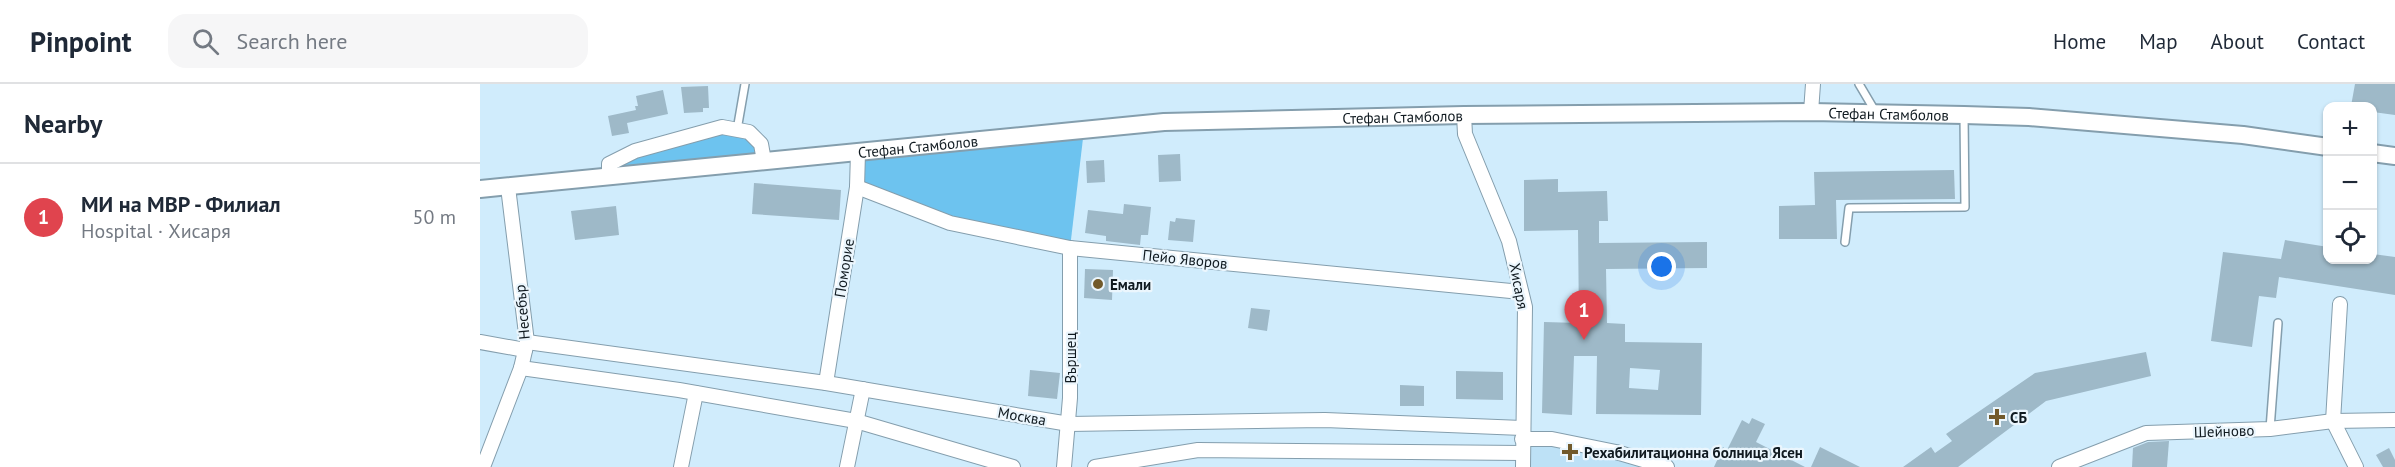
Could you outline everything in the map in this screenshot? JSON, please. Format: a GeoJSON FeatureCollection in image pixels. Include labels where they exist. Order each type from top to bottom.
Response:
{"type":"FeatureCollection","features":[{"type":"Feature","properties":{"kind":"street"},"geometry":{"type":"LineString","coordinates":[[1810,112],[1813,84]]}},
{"type":"Feature","properties":{"kind":"street","name":"Стефан Стамболов"},"geometry":{"type":"LineString","coordinates":[[480,189],[1164,122],[1464,115],[1810,112],[2029,117],[2243,135],[2323,146]]}},
{"type":"Feature","properties":{"kind":"street","name":"Хисаря"},"geometry":{"type":"LineString","coordinates":[[1464,115],[1464,134],[1509,241],[1525,307],[1522,447]]}},
{"type":"Feature","properties":{"kind":"street"},"geometry":{"type":"LineString","coordinates":[[609,177],[609,164],[635,151],[722,127],[749,132],[761,144],[764,161]]}},
{"type":"Feature","properties":{"kind":"street","name":"Поморие"},"geometry":{"type":"LineString","coordinates":[[826,383],[857,187],[858,152]]}},
{"type":"Feature","properties":{"kind":"street"},"geometry":{"type":"LineString","coordinates":[[2377,154],[2395,156]]}},
{"type":"Feature","properties":{"kind":"street","name":"Несебър"},"geometry":{"type":"LineString","coordinates":[[483,467],[521,368],[526,346],[508,186]]}},
{"type":"Feature","properties":{"kind":"street","name":"Пейо Яворов"},"geometry":{"type":"LineString","coordinates":[[857,187],[950,223],[1070,248],[1521,292]]}},
{"type":"Feature","properties":{"kind":"street","name":"Вършец"},"geometry":{"type":"LineString","coordinates":[[1064,467],[1069,423],[1070,248]]}},
{"type":"Feature","properties":{"kind":"street"},"geometry":{"type":"LineString","coordinates":[[2340,304],[2333,421],[2356,467]]}},
{"type":"Feature","properties":{"kind":"street","name":"Москва"},"geometry":{"type":"LineString","coordinates":[[480,342],[826,383],[1069,423],[1324,420],[1522,447]]}},
{"type":"Feature","properties":{"kind":"street"},"geometry":{"type":"LineString","coordinates":[[521,368],[696,393],[856,421],[1013,467]]}},
{"type":"Feature","properties":{"kind":"street"},"geometry":{"type":"LineString","coordinates":[[847,467],[863,389]]}},
{"type":"Feature","properties":{"kind":"street"},"geometry":{"type":"LineString","coordinates":[[681,467],[696,393]]}},
{"type":"Feature","properties":{"kind":"street","name":"Шейново"},"geometry":{"type":"LineString","coordinates":[[2059,467],[2146,434],[2270,429],[2333,421],[2395,420]]}},
{"type":"Feature","properties":{"kind":"street"},"geometry":{"type":"LineString","coordinates":[[1095,467],[1198,450],[1522,447],[1552,439],[1616,452],[1667,467]]}},
{"type":"Feature","properties":{"kind":"lane"},"geometry":{"type":"LineString","coordinates":[[736,130],[745,84]]}},
{"type":"Feature","properties":{"kind":"lane"},"geometry":{"type":"LineString","coordinates":[[1859,84],[1876,113]]}},
{"type":"Feature","properties":{"kind":"lane"},"geometry":{"type":"LineString","coordinates":[[1845,242],[1849,208],[1965,207],[1964,115]]}},
{"type":"Feature","properties":{"kind":"lane"},"geometry":{"type":"LineString","coordinates":[[2270,429],[2278,323]]}},
{"type":"Feature","properties":{"kind":"shaded area"},"geometry":{"type":"Polygon","coordinates":[[[722,127],[749,132],[764,161],[609,176],[609,164],[722,127]]]}},
{"type":"Feature","properties":{"kind":"shaded area"},"geometry":{"type":"Polygon","coordinates":[[[1084,130],[1070,248],[950,223],[857,187],[858,152],[1084,130]]]}},
{"type":"Feature","properties":{"kind":"shaded area","name":"Рехабилитационна болница Ясен"},"geometry":{"type":"Polygon","coordinates":[[[1522,439],[1667,467],[1523,467],[1522,439]]]}},
{"type":"Feature","properties":{"kind":"building"},"geometry":{"type":"Polygon","coordinates":[[[2355,84],[2395,84],[2395,115],[2377,113],[2377,102],[2352,102],[2355,84]]]}},
{"type":"Feature","properties":{"kind":"building"},"geometry":{"type":"Polygon","coordinates":[[[708,86],[709,108],[703,108],[703,112],[684,113],[681,87],[708,86]]]}},
{"type":"Feature","properties":{"kind":"building"},"geometry":{"type":"Polygon","coordinates":[[[663,90],[668,114],[627,123],[629,133],[612,136],[608,116],[636,110],[635,106],[638,106],[636,96],[663,90]]]}},
{"type":"Feature","properties":{"kind":"building"},"geometry":{"type":"Polygon","coordinates":[[[1180,154],[1181,181],[1159,182],[1158,155],[1180,154]]]}},
{"type":"Feature","properties":{"kind":"building"},"geometry":{"type":"Polygon","coordinates":[[[1104,160],[1105,182],[1087,183],[1086,161],[1104,160]]]}},
{"type":"Feature","properties":{"kind":"building"},"geometry":{"type":"Polygon","coordinates":[[[1954,170],[1955,199],[1836,200],[1837,239],[1779,239],[1779,206],[1815,205],[1814,172],[1954,170]]]}},
{"type":"Feature","properties":{"kind":"building"},"geometry":{"type":"Polygon","coordinates":[[[1558,179],[1558,192],[1607,191],[1608,221],[1599,221],[1599,243],[1707,242],[1707,268],[1606,269],[1607,323],[1625,324],[1625,342],[1702,343],[1701,415],[1596,414],[1597,356],[1574,356],[1572,415],[1542,413],[1544,322],[1579,323],[1578,230],[1524,231],[1524,180],[1558,179]],[[1630,368],[1629,388],[1658,390],[1660,370],[1630,368]]]}},
{"type":"Feature","properties":{"kind":"building"},"geometry":{"type":"Polygon","coordinates":[[[754,183],[841,190],[839,220],[752,214],[754,183]]]}},
{"type":"Feature","properties":{"kind":"building"},"geometry":{"type":"Polygon","coordinates":[[[1124,204],[1151,207],[1148,235],[1141,235],[1140,245],[1106,241],[1106,236],[1085,233],[1088,210],[1123,214],[1124,204]]]}},
{"type":"Feature","properties":{"kind":"building"},"geometry":{"type":"Polygon","coordinates":[[[616,206],[619,235],[575,240],[571,211],[616,206]]]}},
{"type":"Feature","properties":{"kind":"building"},"geometry":{"type":"Polygon","coordinates":[[[1176,218],[1195,220],[1193,242],[1168,240],[1170,221],[1175,222],[1176,218]]]}},
{"type":"Feature","properties":{"kind":"building"},"geometry":{"type":"Polygon","coordinates":[[[2285,240],[2323,246],[2323,264],[2377,264],[2377,255],[2395,257],[2395,295],[2279,277],[2276,298],[2259,296],[2252,347],[2211,341],[2223,252],[2281,259],[2285,240]]]}},
{"type":"Feature","properties":{"kind":"building","name":"Емали"},"geometry":{"type":"Polygon","coordinates":[[[1085,269],[1113,270],[1112,300],[1084,298],[1085,269]]]}},
{"type":"Feature","properties":{"kind":"building"},"geometry":{"type":"Polygon","coordinates":[[[1251,308],[1270,310],[1267,331],[1248,328],[1251,308]]]}},
{"type":"Feature","properties":{"kind":"building","name":"СБ"},"geometry":{"type":"Polygon","coordinates":[[[2146,352],[2151,376],[2046,401],[1958,467],[1903,467],[1931,447],[1935,453],[1952,441],[1946,434],[2035,373],[2146,352]]]}},
{"type":"Feature","properties":{"kind":"building"},"geometry":{"type":"Polygon","coordinates":[[[1030,370],[1060,373],[1057,399],[1028,396],[1030,370]]]}},
{"type":"Feature","properties":{"kind":"building"},"geometry":{"type":"Polygon","coordinates":[[[1456,371],[1503,372],[1503,400],[1456,399],[1456,371]]]}},
{"type":"Feature","properties":{"kind":"building"},"geometry":{"type":"Polygon","coordinates":[[[1400,385],[1424,386],[1424,406],[1400,406],[1400,385]]]}},
{"type":"Feature","properties":{"kind":"building"},"geometry":{"type":"Polygon","coordinates":[[[1752,418],[1765,424],[1756,442],[1805,467],[1714,467],[1723,447],[1727,450],[1742,420],[1749,424],[1752,418]]]}},
{"type":"Feature","properties":{"kind":"building"},"geometry":{"type":"Polygon","coordinates":[[[2169,441],[2167,467],[2132,467],[2133,448],[2148,442],[2169,441]]]}},
{"type":"Feature","properties":{"kind":"building"},"geometry":{"type":"Polygon","coordinates":[[[1820,447],[1860,467],[1811,467],[1820,447]]]}},
{"type":"Feature","properties":{"kind":"building"},"geometry":{"type":"Polygon","coordinates":[[[2389,448],[2395,460],[2395,467],[2383,467],[2376,455],[2389,448]]]}},
{"type":"Feature","properties":{"kind":"place","name":"Емали"},"geometry":{"type":"Point","coordinates":[1098,284]}},
{"type":"Feature","properties":{"kind":"place","name":"МИ на МВР - Филиал"},"geometry":{"type":"Point","coordinates":[1584,340]}},
{"type":"Feature","properties":{"kind":"place","name":"СБ"},"geometry":{"type":"Point","coordinates":[1997,417]}},
{"type":"Feature","properties":{"kind":"place","name":"Рехабилитационна болница Ясен"},"geometry":{"type":"Point","coordinates":[1570,452]}}]}
